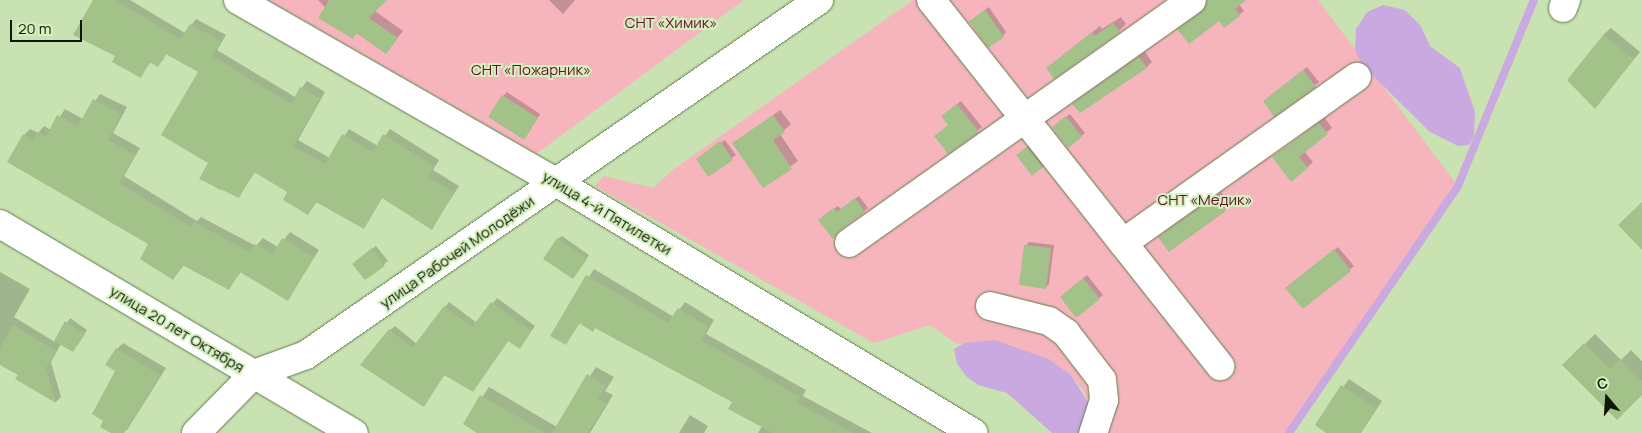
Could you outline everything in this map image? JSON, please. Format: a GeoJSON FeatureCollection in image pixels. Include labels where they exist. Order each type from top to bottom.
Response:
{"type":"FeatureCollection","features":[{"type":"Feature","properties":{"kind":"street","name":"улица 4-й Пятилетки"},"geometry":{"type":"LineString","coordinates":[[238,0],[556,182],[973,433]]}},
{"type":"Feature","properties":{"kind":"street","name":"улица Рабочей Молодёжи"},"geometry":{"type":"LineString","coordinates":[[196,433],[254,374],[306,355],[819,0]]}},
{"type":"Feature","properties":{"kind":"street"},"geometry":{"type":"LineString","coordinates":[[930,0],[1220,366]]}},
{"type":"Feature","properties":{"kind":"street"},"geometry":{"type":"LineString","coordinates":[[849,243],[1192,0]]}},
{"type":"Feature","properties":{"kind":"street"},"geometry":{"type":"LineString","coordinates":[[1123,243],[1357,77]]}},
{"type":"Feature","properties":{"kind":"street","name":"улица 20 лет Октября"},"geometry":{"type":"LineString","coordinates":[[0,224],[354,433]]}},
{"type":"Feature","properties":{"kind":"street"},"geometry":{"type":"LineString","coordinates":[[990,306],[1049,322],[1066,333],[1102,380],[1104,400],[1093,433]]}},
{"type":"Feature","properties":{"kind":"green space","name":"СНТ «Пожарник»"},"geometry":{"type":"Polygon","coordinates":[[[268,0],[744,0],[536,154],[268,0]]]}},
{"type":"Feature","properties":{"kind":"green space","name":"СНТ «Медик»"},"geometry":{"type":"Polygon","coordinates":[[[913,0],[1318,0],[1458,186],[1289,433],[1086,433],[1089,404],[1084,392],[1071,375],[1049,359],[995,340],[957,344],[930,325],[874,343],[595,186],[604,176],[653,188],[674,169],[913,0]]]}},
{"type":"Feature","properties":{"kind":"shaded area"},"geometry":{"type":"Polygon","coordinates":[[[1383,5],[1405,10],[1421,26],[1430,46],[1460,68],[1475,112],[1474,136],[1469,145],[1458,146],[1430,132],[1363,66],[1355,51],[1356,29],[1367,12],[1383,5]]]}},
{"type":"Feature","properties":{"kind":"shaded area"},"geometry":{"type":"Polygon","coordinates":[[[995,340],[1049,359],[1071,375],[1089,404],[1086,433],[1052,433],[1007,393],[978,385],[967,377],[957,364],[954,349],[964,343],[995,340]]]}},
{"type":"Feature","properties":{"kind":"building"},"geometry":{"type":"Polygon","coordinates":[[[93,0],[115,0],[180,39],[190,24],[221,41],[212,56],[291,104],[300,87],[320,98],[293,146],[325,164],[342,134],[373,152],[383,134],[434,166],[428,177],[454,192],[432,230],[382,198],[364,229],[316,202],[308,215],[283,200],[287,192],[254,172],[239,198],[199,179],[208,163],[161,135],[198,72],[166,54],[158,67],[149,62],[141,78],[112,62],[115,56],[73,35],[93,0]]]}},
{"type":"Feature","properties":{"kind":"building"},"geometry":{"type":"Polygon","coordinates":[[[329,0],[387,0],[369,18],[398,38],[386,54],[356,33],[353,39],[318,18],[329,0]]]}},
{"type":"Feature","properties":{"kind":"building"},"geometry":{"type":"Polygon","coordinates":[[[1207,0],[1246,0],[1235,9],[1240,16],[1224,28],[1219,21],[1189,44],[1177,29],[1201,12],[1207,0]]]}},
{"type":"Feature","properties":{"kind":"building"},"geometry":{"type":"Polygon","coordinates":[[[985,10],[1004,37],[988,48],[969,21],[985,10]]]}},
{"type":"Feature","properties":{"kind":"building"},"geometry":{"type":"Polygon","coordinates":[[[1113,23],[1120,32],[1054,79],[1046,68],[1092,32],[1095,36],[1113,23]]]}},
{"type":"Feature","properties":{"kind":"building"},"geometry":{"type":"Polygon","coordinates":[[[1603,35],[1634,59],[1595,109],[1567,80],[1603,35]]]}},
{"type":"Feature","properties":{"kind":"building"},"geometry":{"type":"Polygon","coordinates":[[[1139,57],[1147,68],[1080,113],[1072,104],[1139,57]]]}},
{"type":"Feature","properties":{"kind":"building"},"geometry":{"type":"Polygon","coordinates":[[[1303,70],[1316,87],[1274,117],[1263,101],[1303,70]]]}},
{"type":"Feature","properties":{"kind":"building"},"geometry":{"type":"Polygon","coordinates":[[[502,95],[538,118],[524,140],[488,117],[502,95]]]}},
{"type":"Feature","properties":{"kind":"building"},"geometry":{"type":"Polygon","coordinates":[[[93,99],[121,114],[108,140],[135,155],[119,183],[191,227],[194,222],[250,252],[255,244],[273,254],[282,238],[314,257],[288,301],[240,272],[229,290],[182,265],[173,280],[140,259],[148,244],[7,162],[23,134],[32,140],[37,132],[46,137],[57,115],[78,126],[93,99]]]}},
{"type":"Feature","properties":{"kind":"building"},"geometry":{"type":"Polygon","coordinates":[[[957,104],[979,132],[948,154],[934,136],[948,125],[941,116],[957,104]]]}},
{"type":"Feature","properties":{"kind":"building"},"geometry":{"type":"Polygon","coordinates":[[[773,115],[785,132],[773,140],[792,169],[763,188],[732,143],[773,115]]]}},
{"type":"Feature","properties":{"kind":"building"},"geometry":{"type":"Polygon","coordinates":[[[1066,116],[1082,137],[1068,148],[1052,127],[1066,116]]]}},
{"type":"Feature","properties":{"kind":"building"},"geometry":{"type":"Polygon","coordinates":[[[1319,123],[1328,134],[1299,157],[1308,168],[1291,182],[1272,157],[1319,123]]]}},
{"type":"Feature","properties":{"kind":"building"},"geometry":{"type":"Polygon","coordinates":[[[720,141],[733,160],[708,177],[696,159],[720,141]]]}},
{"type":"Feature","properties":{"kind":"building"},"geometry":{"type":"Polygon","coordinates":[[[1027,147],[1043,167],[1032,176],[1016,155],[1027,147]]]}},
{"type":"Feature","properties":{"kind":"building"},"geometry":{"type":"Polygon","coordinates":[[[1215,197],[1226,211],[1169,252],[1158,237],[1215,197]]]}},
{"type":"Feature","properties":{"kind":"building"},"geometry":{"type":"Polygon","coordinates":[[[855,198],[865,212],[840,230],[833,239],[818,220],[834,208],[837,212],[855,198]]]}},
{"type":"Feature","properties":{"kind":"building"},"geometry":{"type":"Polygon","coordinates":[[[1642,202],[1642,250],[1618,225],[1642,202]]]}},
{"type":"Feature","properties":{"kind":"building"},"geometry":{"type":"Polygon","coordinates":[[[557,238],[587,259],[573,279],[543,259],[557,238]]]}},
{"type":"Feature","properties":{"kind":"building"},"geometry":{"type":"Polygon","coordinates":[[[1024,245],[1051,248],[1046,289],[1019,285],[1024,245]]]}},
{"type":"Feature","properties":{"kind":"building"},"geometry":{"type":"Polygon","coordinates":[[[372,248],[385,266],[365,280],[352,264],[372,248]]]}},
{"type":"Feature","properties":{"kind":"building"},"geometry":{"type":"Polygon","coordinates":[[[1334,249],[1351,271],[1303,309],[1285,288],[1334,249]]]}},
{"type":"Feature","properties":{"kind":"building"},"geometry":{"type":"Polygon","coordinates":[[[586,275],[668,323],[678,308],[708,327],[701,340],[800,397],[797,403],[853,433],[773,433],[728,409],[732,402],[595,328],[593,332],[579,323],[566,345],[550,336],[586,275]]]}},
{"type":"Feature","properties":{"kind":"building"},"geometry":{"type":"Polygon","coordinates":[[[1083,278],[1100,299],[1076,318],[1060,297],[1083,278]]]}},
{"type":"Feature","properties":{"kind":"building"},"geometry":{"type":"Polygon","coordinates":[[[491,302],[531,331],[520,349],[508,341],[473,392],[444,375],[424,407],[360,365],[389,329],[412,348],[444,306],[472,327],[491,302]]]}},
{"type":"Feature","properties":{"kind":"building"},"geometry":{"type":"Polygon","coordinates":[[[65,321],[85,334],[73,352],[54,341],[65,321]]]}},
{"type":"Feature","properties":{"kind":"building"},"geometry":{"type":"Polygon","coordinates":[[[13,325],[56,351],[46,368],[56,403],[15,379],[18,375],[0,365],[0,348],[13,325]]]}},
{"type":"Feature","properties":{"kind":"building"},"geometry":{"type":"Polygon","coordinates":[[[1584,343],[1610,369],[1620,359],[1642,381],[1642,395],[1617,420],[1562,365],[1584,343]]]}},
{"type":"Feature","properties":{"kind":"building"},"geometry":{"type":"Polygon","coordinates":[[[116,348],[160,375],[124,433],[111,433],[100,427],[103,421],[92,414],[115,371],[105,365],[116,348]]]}},
{"type":"Feature","properties":{"kind":"building"},"geometry":{"type":"Polygon","coordinates":[[[587,374],[606,386],[598,399],[606,404],[588,433],[552,433],[587,374]]]}},
{"type":"Feature","properties":{"kind":"building"},"geometry":{"type":"Polygon","coordinates":[[[1341,385],[1376,408],[1360,433],[1326,433],[1315,425],[1341,385]]]}},
{"type":"Feature","properties":{"kind":"building"},"geometry":{"type":"Polygon","coordinates":[[[480,395],[546,433],[477,433],[463,424],[480,395]]]}},
{"type":"Feature","properties":{"kind":"waterway"},"geometry":{"type":"LineString","coordinates":[[1289,433],[1458,186],[1534,0]]}},
{"type":"Feature","properties":{"kind":"park label","name":"СНТ «Химик»"},"geometry":{"type":"Point","coordinates":[671,23]}}]}
